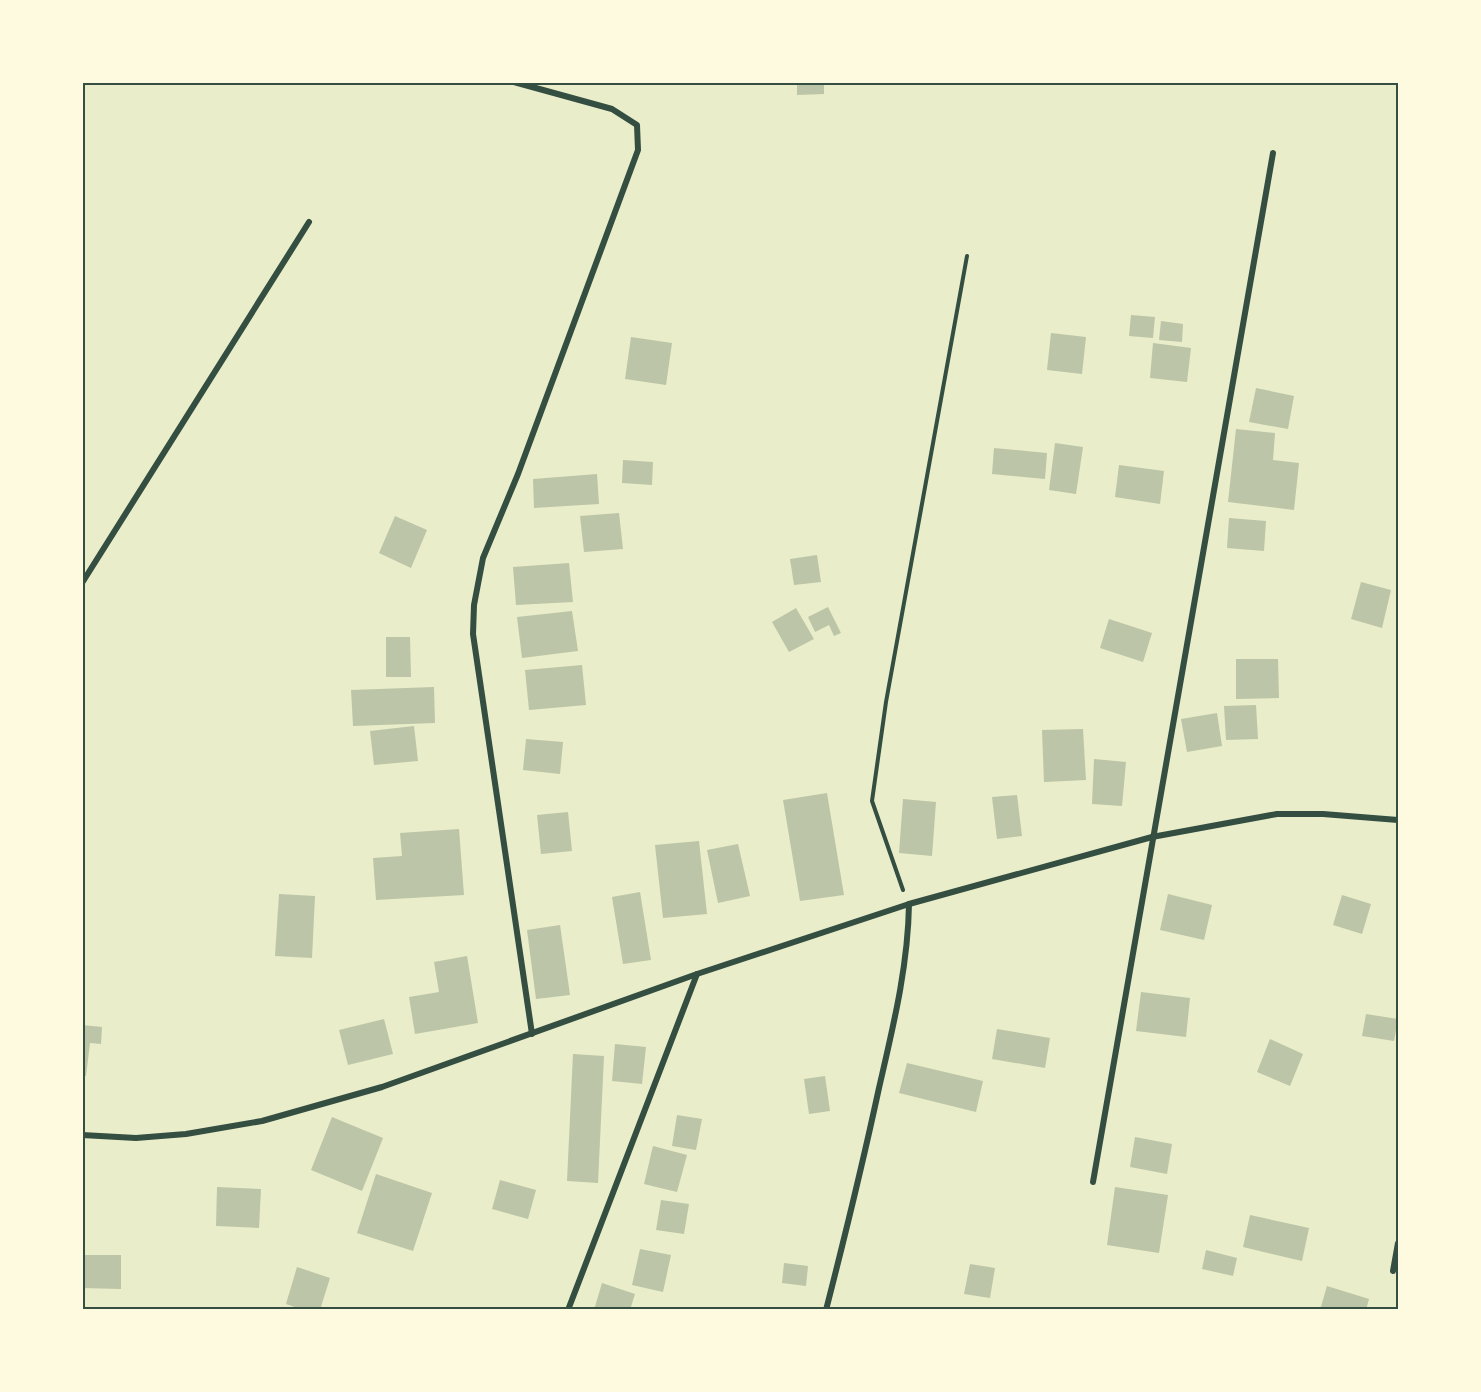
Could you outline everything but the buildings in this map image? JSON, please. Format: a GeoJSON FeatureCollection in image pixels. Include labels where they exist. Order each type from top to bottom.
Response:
{"type":"FeatureCollection","features":[{"type":"Feature","properties":{"kind":"street"},"geometry":{"type":"LineString","coordinates":[[514,82],[612,109],[637,125],[638,150],[518,474],[483,558],[474,604],[473,634],[532,1035]]}},
{"type":"Feature","properties":{"kind":"street"},"geometry":{"type":"LineString","coordinates":[[1093,1182],[1273,153]]}},
{"type":"Feature","properties":{"kind":"street"},"geometry":{"type":"LineString","coordinates":[[82,583],[309,222]]}},
{"type":"Feature","properties":{"kind":"street"},"geometry":{"type":"LineString","coordinates":[[82,1135],[136,1138],[186,1134],[262,1121],[382,1087],[697,974],[909,904],[1152,837],[1276,814],[1323,814],[1398,820]]}},
{"type":"Feature","properties":{"kind":"street"},"geometry":{"type":"LineString","coordinates":[[826,1310],[852,1210],[901,991],[907,953],[909,904]]}},
{"type":"Feature","properties":{"kind":"street"},"geometry":{"type":"LineString","coordinates":[[568,1310],[697,974]]}},
{"type":"Feature","properties":{"kind":"street"},"geometry":{"type":"LineString","coordinates":[[1393,1271],[1398,1243]]}},
{"type":"Feature","properties":{"kind":"path"},"geometry":{"type":"LineString","coordinates":[[909,904],[872,801],[886,702],[967,256]]}}]}
